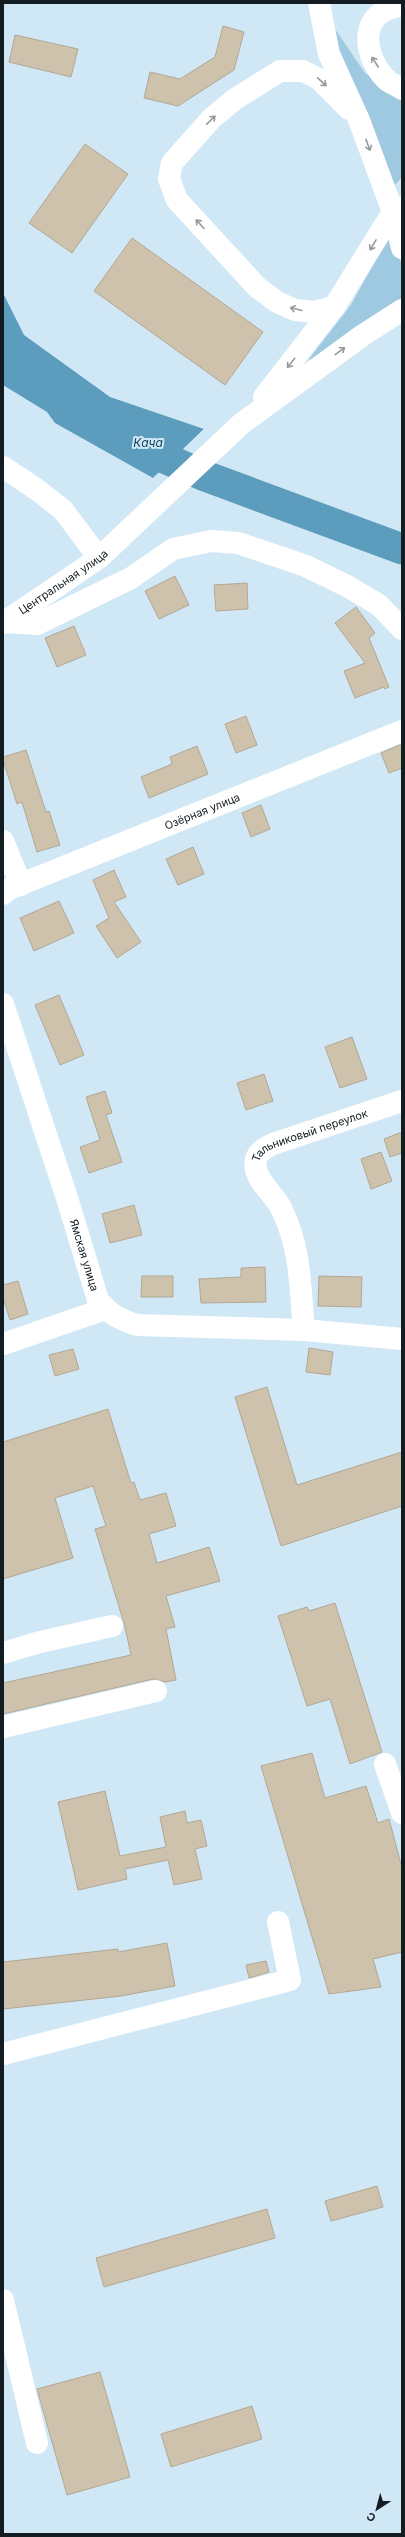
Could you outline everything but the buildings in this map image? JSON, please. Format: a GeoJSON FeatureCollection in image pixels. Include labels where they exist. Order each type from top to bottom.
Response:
{"type":"FeatureCollection","features":[{"type":"Feature","properties":{"kind":"street"},"geometry":{"type":"LineString","coordinates":[[319,3],[329,54],[398,206],[402,248]]}},
{"type":"Feature","properties":{"kind":"street"},"geometry":{"type":"LineString","coordinates":[[402,5],[383,12],[369,28],[367,40],[372,57],[388,81],[402,88]]}},
{"type":"Feature","properties":{"kind":"street"},"geometry":{"type":"LineString","coordinates":[[334,307],[314,312],[295,310],[277,302],[258,287],[177,200],[169,179],[172,164],[211,119],[235,99],[280,71],[303,71],[319,79],[359,120]]}},
{"type":"Feature","properties":{"kind":"street"},"geometry":{"type":"LineString","coordinates":[[241,424],[334,307],[398,206]]}},
{"type":"Feature","properties":{"kind":"street"},"geometry":{"type":"LineString","coordinates":[[241,424],[356,340],[402,310]]}},
{"type":"Feature","properties":{"kind":"street","name":"Центральная улица"},"geometry":{"type":"LineString","coordinates":[[4,622],[99,558],[241,424]]}},
{"type":"Feature","properties":{"kind":"street"},"geometry":{"type":"LineString","coordinates":[[3,467],[39,491],[63,510],[99,558]]}},
{"type":"Feature","properties":{"kind":"street"},"geometry":{"type":"LineString","coordinates":[[4,622],[37,624],[131,578],[173,549],[211,541],[238,543],[306,566],[347,586],[379,605],[402,629]]}},
{"type":"Feature","properties":{"kind":"street","name":"Озёрная улица"},"geometry":{"type":"LineString","coordinates":[[12,889],[402,731]]}},
{"type":"Feature","properties":{"kind":"street"},"geometry":{"type":"LineString","coordinates":[[3,841],[12,889]]}},
{"type":"Feature","properties":{"kind":"street","name":"Ямская улица"},"geometry":{"type":"LineString","coordinates":[[3,1004],[67,1198],[98,1300],[105,1309],[123,1321],[137,1325],[304,1330],[402,1339]]}},
{"type":"Feature","properties":{"kind":"street","name":"Тальниковый переулок"},"geometry":{"type":"LineString","coordinates":[[304,1330],[297,1249],[282,1208],[260,1179],[256,1168],[256,1158],[262,1150],[273,1144],[402,1100]]}},
{"type":"Feature","properties":{"kind":"street"},"geometry":{"type":"LineString","coordinates":[[3,1344],[105,1309]]}},
{"type":"Feature","properties":{"kind":"street"},"geometry":{"type":"LineString","coordinates":[[3,1653],[40,1642],[112,1626]]}},
{"type":"Feature","properties":{"kind":"street"},"geometry":{"type":"LineString","coordinates":[[3,1727],[156,1691]]}},
{"type":"Feature","properties":{"kind":"street"},"geometry":{"type":"LineString","coordinates":[[385,1764],[402,1813]]}},
{"type":"Feature","properties":{"kind":"street"},"geometry":{"type":"LineString","coordinates":[[3,2054],[290,1980],[278,1922]]}},
{"type":"Feature","properties":{"kind":"street"},"geometry":{"type":"LineString","coordinates":[[3,2300],[37,2443]]}},
{"type":"Feature","properties":{"kind":"shaded area"},"geometry":{"type":"Polygon","coordinates":[[[335,29],[365,73],[402,97],[402,177],[394,186],[331,30],[335,29]]]}},
{"type":"Feature","properties":{"kind":"shaded area"},"geometry":{"type":"Polygon","coordinates":[[[388,238],[402,264],[402,298],[382,310],[311,361],[309,359],[351,305],[388,238]]]}},
{"type":"Feature","properties":{"kind":"water","name":"Кача"},"geometry":{"type":"Polygon","coordinates":[[[3,293],[24,335],[110,397],[204,429],[153,478],[55,423],[47,412],[3,385],[3,293]]]}},
{"type":"Feature","properties":{"kind":"pier"},"geometry":{"type":"Polygon","coordinates":[[[205,428],[205,431],[154,480],[151,480],[205,428]]]}},
{"type":"Feature","properties":{"kind":"waterway","name":"Кача"},"geometry":{"type":"LineString","coordinates":[[133,444],[205,476],[402,549]]}}]}
